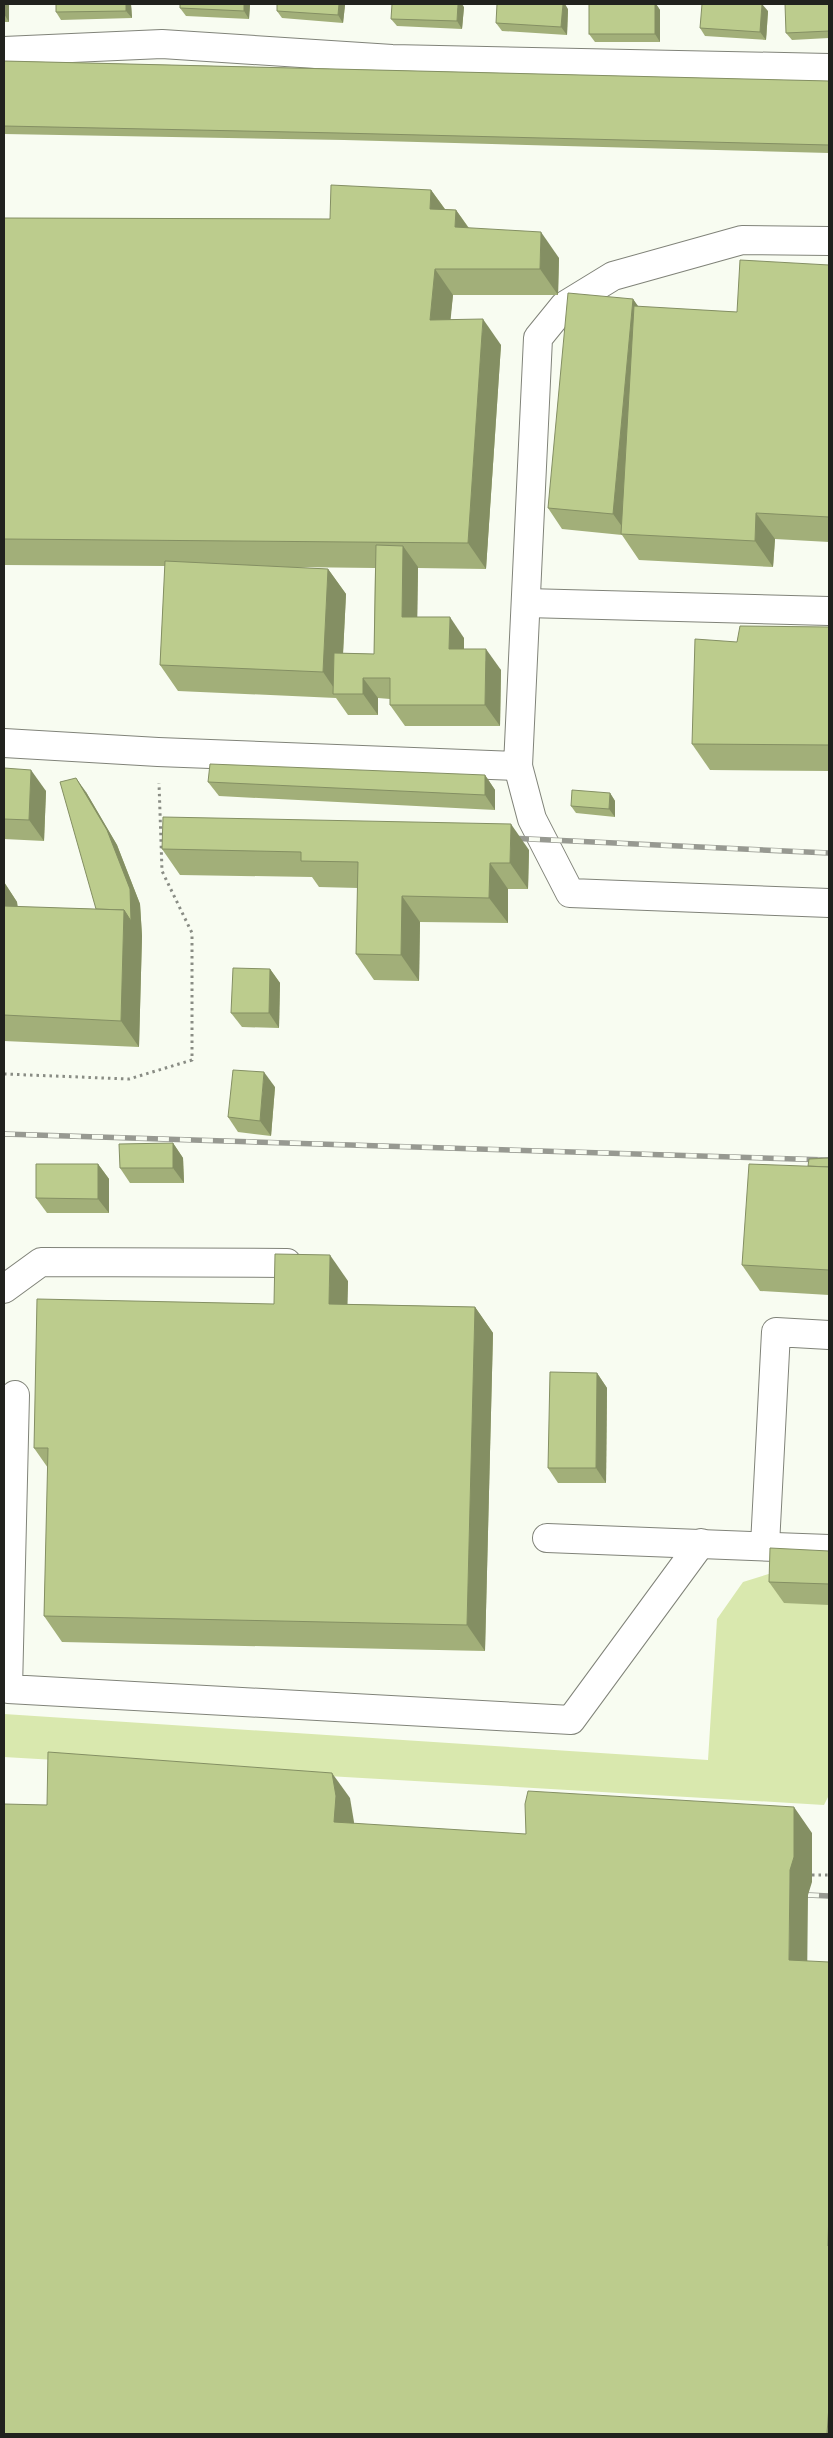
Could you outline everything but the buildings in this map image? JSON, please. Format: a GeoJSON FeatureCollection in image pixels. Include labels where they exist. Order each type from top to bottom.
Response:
{"type":"FeatureCollection","features":[{"type":"Feature","properties":{"kind":"lane"},"geometry":{"type":"LineString","coordinates":[[4,51],[162,44],[392,59],[829,68]]}},
{"type":"Feature","properties":{"kind":"lane"},"geometry":{"type":"LineString","coordinates":[[829,241],[742,240],[613,276],[564,306],[538,338],[518,766],[532,819],[570,893],[829,903]]}},
{"type":"Feature","properties":{"kind":"lane"},"geometry":{"type":"LineString","coordinates":[[526,604],[829,611]]}},
{"type":"Feature","properties":{"kind":"lane"},"geometry":{"type":"LineString","coordinates":[[4,743],[158,752],[518,766]]}},
{"type":"Feature","properties":{"kind":"lane"},"geometry":{"type":"LineString","coordinates":[[4,1289],[41,1262],[287,1263]]}},
{"type":"Feature","properties":{"kind":"lane"},"geometry":{"type":"LineString","coordinates":[[765,1545],[776,1332],[829,1335]]}},
{"type":"Feature","properties":{"kind":"lane"},"geometry":{"type":"LineString","coordinates":[[15,1394],[8,1690],[571,1720],[701,1543]]}},
{"type":"Feature","properties":{"kind":"lane"},"geometry":{"type":"LineString","coordinates":[[547,1538],[765,1545],[829,1549]]}},
{"type":"Feature","properties":{"kind":"path"},"geometry":{"type":"LineString","coordinates":[[4,1074],[129,1079],[192,1060],[192,933],[162,871],[158,752]]}},
{"type":"Feature","properties":{"kind":"path"},"geometry":{"type":"LineString","coordinates":[[812,1875],[829,1875]]}},
{"type":"Feature","properties":{"kind":"green space"},"geometry":{"type":"Polygon","coordinates":[[[785,1569],[829,1605],[829,1795],[824,1805],[4,1757],[4,1714],[708,1760],[717,1619],[743,1582],[785,1569]]]}},
{"type":"Feature","properties":{"kind":"railway"},"geometry":{"type":"LineString","coordinates":[[507,838],[829,853]]}},
{"type":"Feature","properties":{"kind":"railway"},"geometry":{"type":"LineString","coordinates":[[4,1134],[829,1160]]}},
{"type":"Feature","properties":{"kind":"railway"},"geometry":{"type":"LineString","coordinates":[[808,1895],[829,1896]]}}]}
